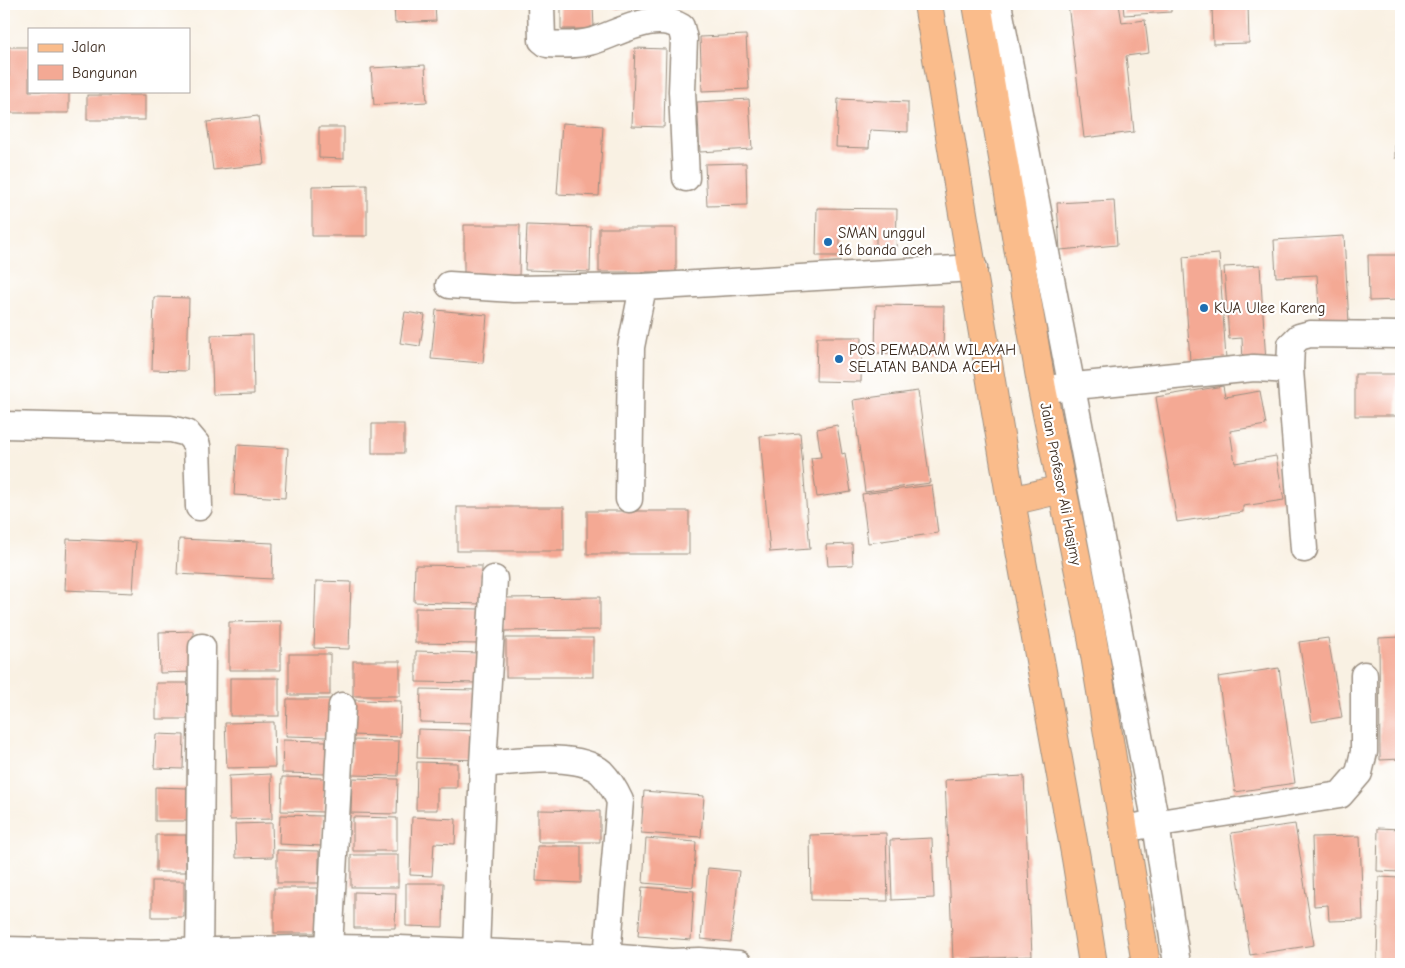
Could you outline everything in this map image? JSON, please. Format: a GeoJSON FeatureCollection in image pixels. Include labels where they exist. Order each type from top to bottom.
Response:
{"type":"FeatureCollection","features":[{"type":"Feature","properties":{"kind":"main road"},"geometry":{"type":"LineString","coordinates":[[928,4],[974,268],[1011,501],[1076,858],[1093,964]]}},
{"type":"Feature","properties":{"kind":"main road","name":"Jalan Profesor Ali Hasjmy"},"geometry":{"type":"LineString","coordinates":[[976,4],[1042,389],[1091,631],[1146,964]]}},
{"type":"Feature","properties":{"kind":"main road"},"geometry":{"type":"LineString","coordinates":[[1011,501],[1062,489]]}},
{"type":"Feature","properties":{"kind":"street"},"geometry":{"type":"LineString","coordinates":[[541,4],[542,40],[547,44],[591,41],[640,24],[665,20],[673,21],[681,27],[684,38],[682,91],[686,178]]}},
{"type":"Feature","properties":{"kind":"street"},"geometry":{"type":"LineString","coordinates":[[998,4],[1073,386],[1106,574],[1156,824],[1177,964]]}},
{"type":"Feature","properties":{"kind":"street"},"geometry":{"type":"LineString","coordinates":[[449,285],[514,289],[643,287],[974,268]]}},
{"type":"Feature","properties":{"kind":"street"},"geometry":{"type":"LineString","coordinates":[[628,499],[631,348],[643,287]]}},
{"type":"Feature","properties":{"kind":"street"},"geometry":{"type":"LineString","coordinates":[[1304,549],[1290,370],[1291,345],[1299,337],[1310,334],[1401,335]]}},
{"type":"Feature","properties":{"kind":"street"},"geometry":{"type":"LineString","coordinates":[[1042,389],[1237,370],[1290,370]]}},
{"type":"Feature","properties":{"kind":"street"},"geometry":{"type":"LineString","coordinates":[[4,425],[171,429],[187,434],[197,444],[199,507]]}},
{"type":"Feature","properties":{"kind":"street"},"geometry":{"type":"LineString","coordinates":[[476,952],[483,764],[494,579]]}},
{"type":"Feature","properties":{"kind":"street"},"geometry":{"type":"LineString","coordinates":[[199,958],[202,647]]}},
{"type":"Feature","properties":{"kind":"street"},"geometry":{"type":"LineString","coordinates":[[1124,829],[1340,795],[1359,773],[1364,752],[1364,675]]}},
{"type":"Feature","properties":{"kind":"street"},"geometry":{"type":"LineString","coordinates":[[329,948],[342,706]]}},
{"type":"Feature","properties":{"kind":"street"},"geometry":{"type":"LineString","coordinates":[[483,764],[556,760],[580,762],[599,771],[612,783],[620,801],[607,957]]}},
{"type":"Feature","properties":{"kind":"street"},"geometry":{"type":"LineString","coordinates":[[4,950],[141,953],[199,958],[329,948],[398,957],[476,952],[607,957],[671,963],[699,961],[739,964]]}},
{"type":"Feature","properties":{"kind":"building"},"geometry":{"type":"Polygon","coordinates":[[[394,4],[435,4],[436,21],[395,23],[394,4]]]}},
{"type":"Feature","properties":{"kind":"building"},"geometry":{"type":"Polygon","coordinates":[[[561,4],[593,4],[594,29],[561,29],[561,4]]]}},
{"type":"Feature","properties":{"kind":"building"},"geometry":{"type":"Polygon","coordinates":[[[614,4],[658,4],[658,7],[615,9],[614,4]]]}},
{"type":"Feature","properties":{"kind":"building"},"geometry":{"type":"Polygon","coordinates":[[[1068,4],[1119,4],[1122,23],[1145,20],[1149,53],[1126,56],[1134,132],[1084,138],[1068,4]]]}},
{"type":"Feature","properties":{"kind":"building"},"geometry":{"type":"Polygon","coordinates":[[[1123,4],[1171,4],[1171,12],[1124,15],[1123,4]]]}},
{"type":"Feature","properties":{"kind":"building"},"geometry":{"type":"Polygon","coordinates":[[[1212,4],[1248,4],[1249,43],[1213,44],[1212,4]]]}},
{"type":"Feature","properties":{"kind":"building"},"geometry":{"type":"Polygon","coordinates":[[[746,35],[749,89],[702,91],[700,37],[746,35]]]}},
{"type":"Feature","properties":{"kind":"building"},"geometry":{"type":"Polygon","coordinates":[[[9,47],[28,47],[28,92],[69,92],[69,113],[9,113],[9,47]]]}},
{"type":"Feature","properties":{"kind":"building"},"geometry":{"type":"Polygon","coordinates":[[[635,48],[666,49],[664,127],[632,126],[635,48]]]}},
{"type":"Feature","properties":{"kind":"building"},"geometry":{"type":"Polygon","coordinates":[[[425,65],[427,102],[374,105],[371,68],[425,65]]]}},
{"type":"Feature","properties":{"kind":"building"},"geometry":{"type":"Polygon","coordinates":[[[87,95],[145,95],[145,120],[87,120],[87,95]]]}},
{"type":"Feature","properties":{"kind":"building"},"geometry":{"type":"Polygon","coordinates":[[[749,99],[752,149],[700,152],[697,102],[749,99]]]}},
{"type":"Feature","properties":{"kind":"building"},"geometry":{"type":"Polygon","coordinates":[[[838,99],[908,102],[908,132],[870,130],[869,148],[836,147],[838,99]]]}},
{"type":"Feature","properties":{"kind":"building"},"geometry":{"type":"Polygon","coordinates":[[[258,116],[264,164],[213,170],[207,122],[258,116]]]}},
{"type":"Feature","properties":{"kind":"building"},"geometry":{"type":"Polygon","coordinates":[[[1395,122],[1401,122],[1401,158],[1395,158],[1395,122]]]}},
{"type":"Feature","properties":{"kind":"building"},"geometry":{"type":"Polygon","coordinates":[[[562,123],[603,126],[599,196],[557,194],[562,123]]]}},
{"type":"Feature","properties":{"kind":"building"},"geometry":{"type":"Polygon","coordinates":[[[319,127],[344,127],[344,159],[319,158],[319,127]]]}},
{"type":"Feature","properties":{"kind":"building"},"geometry":{"type":"Polygon","coordinates":[[[746,163],[747,205],[707,206],[705,164],[746,163]]]}},
{"type":"Feature","properties":{"kind":"building"},"geometry":{"type":"Polygon","coordinates":[[[367,185],[367,236],[312,236],[312,186],[367,185]]]}},
{"type":"Feature","properties":{"kind":"building"},"geometry":{"type":"Polygon","coordinates":[[[1114,200],[1117,245],[1060,250],[1057,203],[1114,200]]]}},
{"type":"Feature","properties":{"kind":"building","name":"SMAN unggul 16 banda aceh"},"geometry":{"type":"Polygon","coordinates":[[[817,208],[897,209],[896,253],[876,253],[876,232],[840,231],[840,256],[816,256],[817,208]]]}},
{"type":"Feature","properties":{"kind":"building"},"geometry":{"type":"Polygon","coordinates":[[[464,225],[520,225],[519,277],[464,276],[464,225]]]}},
{"type":"Feature","properties":{"kind":"building"},"geometry":{"type":"Polygon","coordinates":[[[527,225],[591,227],[590,272],[525,270],[527,225]]]}},
{"type":"Feature","properties":{"kind":"building"},"geometry":{"type":"Polygon","coordinates":[[[599,228],[676,228],[676,272],[599,272],[599,228]]]}},
{"type":"Feature","properties":{"kind":"building"},"geometry":{"type":"Polygon","coordinates":[[[1344,236],[1349,323],[1320,325],[1317,275],[1276,277],[1274,240],[1344,236]]]}},
{"type":"Feature","properties":{"kind":"building","name":"KUA Ulee Kareng"},"geometry":{"type":"Polygon","coordinates":[[[1219,254],[1226,359],[1190,361],[1183,257],[1219,254]]]}},
{"type":"Feature","properties":{"kind":"building"},"geometry":{"type":"Polygon","coordinates":[[[1368,255],[1401,255],[1401,300],[1369,301],[1368,255]]]}},
{"type":"Feature","properties":{"kind":"building"},"geometry":{"type":"Polygon","coordinates":[[[1260,265],[1266,363],[1243,364],[1242,338],[1229,339],[1224,267],[1260,265]]]}},
{"type":"Feature","properties":{"kind":"building"},"geometry":{"type":"Polygon","coordinates":[[[154,297],[189,298],[187,371],[152,370],[154,297]]]}},
{"type":"Feature","properties":{"kind":"building"},"geometry":{"type":"Polygon","coordinates":[[[876,305],[944,306],[943,354],[875,353],[876,305]]]}},
{"type":"Feature","properties":{"kind":"building"},"geometry":{"type":"Polygon","coordinates":[[[436,310],[487,315],[483,363],[431,359],[436,310]]]}},
{"type":"Feature","properties":{"kind":"building"},"geometry":{"type":"Polygon","coordinates":[[[405,312],[425,315],[420,346],[400,343],[405,312]]]}},
{"type":"Feature","properties":{"kind":"building"},"geometry":{"type":"Polygon","coordinates":[[[253,334],[254,394],[213,395],[211,335],[253,334]]]}},
{"type":"Feature","properties":{"kind":"building","name":"POS PEMADAM WILAYAH SELATAN BANDA ACEH"},"geometry":{"type":"Polygon","coordinates":[[[817,337],[862,337],[861,382],[816,381],[817,337]]]}},
{"type":"Feature","properties":{"kind":"building"},"geometry":{"type":"Polygon","coordinates":[[[1355,374],[1397,374],[1397,416],[1355,416],[1355,374]]]}},
{"type":"Feature","properties":{"kind":"building"},"geometry":{"type":"Polygon","coordinates":[[[1223,386],[1225,397],[1260,391],[1266,425],[1230,431],[1235,463],[1276,456],[1284,500],[1243,506],[1243,512],[1177,522],[1156,397],[1223,386]]]}},
{"type":"Feature","properties":{"kind":"building"},"geometry":{"type":"Polygon","coordinates":[[[918,391],[930,483],[865,492],[853,400],[918,391]]]}},
{"type":"Feature","properties":{"kind":"building"},"geometry":{"type":"Polygon","coordinates":[[[372,424],[404,424],[404,453],[372,453],[372,424]]]}},
{"type":"Feature","properties":{"kind":"building"},"geometry":{"type":"Polygon","coordinates":[[[837,425],[842,454],[845,453],[851,492],[817,497],[811,458],[821,457],[817,429],[837,425]]]}},
{"type":"Feature","properties":{"kind":"building"},"geometry":{"type":"Polygon","coordinates":[[[800,433],[810,549],[770,552],[760,436],[800,433]]]}},
{"type":"Feature","properties":{"kind":"building"},"geometry":{"type":"Polygon","coordinates":[[[237,445],[288,448],[285,498],[234,495],[237,445]]]}},
{"type":"Feature","properties":{"kind":"building"},"geometry":{"type":"Polygon","coordinates":[[[932,485],[938,533],[868,543],[862,494],[932,485]]]}},
{"type":"Feature","properties":{"kind":"building"},"geometry":{"type":"Polygon","coordinates":[[[457,507],[564,507],[564,551],[457,551],[457,507]]]}},
{"type":"Feature","properties":{"kind":"building"},"geometry":{"type":"Polygon","coordinates":[[[587,511],[689,511],[689,554],[587,554],[587,511]]]}},
{"type":"Feature","properties":{"kind":"building"},"geometry":{"type":"Polygon","coordinates":[[[67,539],[136,542],[133,593],[65,590],[67,539]]]}},
{"type":"Feature","properties":{"kind":"building"},"geometry":{"type":"Polygon","coordinates":[[[179,539],[273,543],[272,579],[177,574],[179,539]]]}},
{"type":"Feature","properties":{"kind":"building"},"geometry":{"type":"Polygon","coordinates":[[[852,544],[853,565],[828,566],[826,545],[852,544]]]}},
{"type":"Feature","properties":{"kind":"building"},"geometry":{"type":"Polygon","coordinates":[[[415,565],[482,566],[481,604],[414,602],[415,565]]]}},
{"type":"Feature","properties":{"kind":"building"},"geometry":{"type":"Polygon","coordinates":[[[316,581],[351,582],[349,649],[314,648],[316,581]]]}},
{"type":"Feature","properties":{"kind":"building"},"geometry":{"type":"Polygon","coordinates":[[[600,597],[600,630],[504,631],[504,598],[600,597]]]}},
{"type":"Feature","properties":{"kind":"building"},"geometry":{"type":"Polygon","coordinates":[[[415,608],[481,609],[481,644],[415,643],[415,608]]]}},
{"type":"Feature","properties":{"kind":"building"},"geometry":{"type":"Polygon","coordinates":[[[281,621],[281,670],[229,670],[229,622],[281,621]]]}},
{"type":"Feature","properties":{"kind":"building"},"geometry":{"type":"Polygon","coordinates":[[[193,631],[194,672],[160,673],[159,632],[193,631]]]}},
{"type":"Feature","properties":{"kind":"building"},"geometry":{"type":"Polygon","coordinates":[[[1401,637],[1401,759],[1380,760],[1379,638],[1401,637]]]}},
{"type":"Feature","properties":{"kind":"building"},"geometry":{"type":"Polygon","coordinates":[[[506,638],[593,638],[593,677],[506,677],[506,638]]]}},
{"type":"Feature","properties":{"kind":"building"},"geometry":{"type":"Polygon","coordinates":[[[1328,638],[1342,717],[1312,722],[1299,642],[1328,638]]]}},
{"type":"Feature","properties":{"kind":"building"},"geometry":{"type":"Polygon","coordinates":[[[416,651],[480,653],[479,683],[416,682],[416,651]]]}},
{"type":"Feature","properties":{"kind":"building"},"geometry":{"type":"Polygon","coordinates":[[[289,654],[330,654],[330,695],[289,695],[289,654]]]}},
{"type":"Feature","properties":{"kind":"building"},"geometry":{"type":"Polygon","coordinates":[[[353,661],[400,661],[400,696],[353,696],[353,661]]]}},
{"type":"Feature","properties":{"kind":"building"},"geometry":{"type":"Polygon","coordinates":[[[1279,668],[1295,783],[1235,792],[1218,677],[1279,668]]]}},
{"type":"Feature","properties":{"kind":"building"},"geometry":{"type":"Polygon","coordinates":[[[230,678],[279,678],[279,716],[230,716],[230,678]]]}},
{"type":"Feature","properties":{"kind":"building"},"geometry":{"type":"Polygon","coordinates":[[[156,683],[189,683],[188,719],[156,719],[156,683]]]}},
{"type":"Feature","properties":{"kind":"building"},"geometry":{"type":"Polygon","coordinates":[[[421,689],[479,690],[478,723],[420,722],[421,689]]]}},
{"type":"Feature","properties":{"kind":"building"},"geometry":{"type":"Polygon","coordinates":[[[287,699],[330,699],[329,737],[286,736],[287,699]]]}},
{"type":"Feature","properties":{"kind":"building"},"geometry":{"type":"Polygon","coordinates":[[[354,700],[401,701],[400,737],[353,735],[354,700]]]}},
{"type":"Feature","properties":{"kind":"building"},"geometry":{"type":"Polygon","coordinates":[[[274,722],[275,767],[227,768],[225,723],[274,722]]]}},
{"type":"Feature","properties":{"kind":"building"},"geometry":{"type":"Polygon","coordinates":[[[418,729],[480,731],[479,760],[417,758],[418,729]]]}},
{"type":"Feature","properties":{"kind":"building"},"geometry":{"type":"Polygon","coordinates":[[[156,734],[184,735],[183,769],[154,768],[156,734]]]}},
{"type":"Feature","properties":{"kind":"building"},"geometry":{"type":"Polygon","coordinates":[[[283,740],[326,741],[326,774],[282,773],[283,740]]]}},
{"type":"Feature","properties":{"kind":"building"},"geometry":{"type":"Polygon","coordinates":[[[352,740],[399,741],[398,776],[352,775],[352,740]]]}},
{"type":"Feature","properties":{"kind":"building"},"geometry":{"type":"Polygon","coordinates":[[[417,762],[457,763],[457,788],[437,788],[437,810],[416,810],[417,762]]]}},
{"type":"Feature","properties":{"kind":"building"},"geometry":{"type":"Polygon","coordinates":[[[271,774],[272,819],[230,820],[229,776],[271,774]]]}},
{"type":"Feature","properties":{"kind":"building"},"geometry":{"type":"Polygon","coordinates":[[[1024,776],[1032,956],[953,960],[945,780],[1024,776]]]}},
{"type":"Feature","properties":{"kind":"building"},"geometry":{"type":"Polygon","coordinates":[[[282,777],[324,778],[324,812],[281,811],[282,777]]]}},
{"type":"Feature","properties":{"kind":"building"},"geometry":{"type":"Polygon","coordinates":[[[352,778],[398,779],[397,814],[351,813],[352,778]]]}},
{"type":"Feature","properties":{"kind":"building"},"geometry":{"type":"Polygon","coordinates":[[[155,787],[187,788],[187,821],[155,821],[155,787]]]}},
{"type":"Feature","properties":{"kind":"building"},"geometry":{"type":"Polygon","coordinates":[[[644,791],[704,796],[701,837],[641,833],[644,791]]]}},
{"type":"Feature","properties":{"kind":"building"},"geometry":{"type":"Polygon","coordinates":[[[538,810],[600,811],[600,842],[538,842],[538,810]]]}},
{"type":"Feature","properties":{"kind":"building"},"geometry":{"type":"Polygon","coordinates":[[[280,815],[323,816],[321,846],[279,844],[280,815]]]}},
{"type":"Feature","properties":{"kind":"building"},"geometry":{"type":"Polygon","coordinates":[[[353,817],[397,818],[397,851],[353,851],[353,817]]]}},
{"type":"Feature","properties":{"kind":"building"},"geometry":{"type":"Polygon","coordinates":[[[412,817],[456,819],[455,844],[434,843],[432,876],[410,875],[412,817]]]}},
{"type":"Feature","properties":{"kind":"building"},"geometry":{"type":"Polygon","coordinates":[[[272,823],[273,857],[236,858],[235,824],[272,823]]]}},
{"type":"Feature","properties":{"kind":"building"},"geometry":{"type":"Polygon","coordinates":[[[1295,824],[1314,945],[1250,955],[1231,833],[1295,824]]]}},
{"type":"Feature","properties":{"kind":"building"},"geometry":{"type":"Polygon","coordinates":[[[1378,828],[1401,829],[1401,872],[1377,871],[1378,828]]]}},
{"type":"Feature","properties":{"kind":"building"},"geometry":{"type":"Polygon","coordinates":[[[886,833],[888,901],[811,900],[810,835],[886,833]]]}},
{"type":"Feature","properties":{"kind":"building"},"geometry":{"type":"Polygon","coordinates":[[[156,835],[186,835],[186,872],[156,872],[156,835]]]}},
{"type":"Feature","properties":{"kind":"building"},"geometry":{"type":"Polygon","coordinates":[[[1360,836],[1363,920],[1329,921],[1328,905],[1314,906],[1312,837],[1360,836]]]}},
{"type":"Feature","properties":{"kind":"building"},"geometry":{"type":"Polygon","coordinates":[[[646,838],[696,842],[693,887],[643,883],[646,838]]]}},
{"type":"Feature","properties":{"kind":"building"},"geometry":{"type":"Polygon","coordinates":[[[932,838],[934,898],[892,900],[890,840],[932,838]]]}},
{"type":"Feature","properties":{"kind":"building"},"geometry":{"type":"Polygon","coordinates":[[[537,846],[581,846],[581,883],[536,881],[537,846]]]}},
{"type":"Feature","properties":{"kind":"building"},"geometry":{"type":"Polygon","coordinates":[[[277,850],[319,851],[319,883],[277,883],[277,850]]]}},
{"type":"Feature","properties":{"kind":"building"},"geometry":{"type":"Polygon","coordinates":[[[351,855],[398,855],[398,887],[351,887],[351,855]]]}},
{"type":"Feature","properties":{"kind":"building"},"geometry":{"type":"Polygon","coordinates":[[[708,868],[739,871],[731,942],[701,939],[708,868]]]}},
{"type":"Feature","properties":{"kind":"building"},"geometry":{"type":"Polygon","coordinates":[[[1379,877],[1401,878],[1401,962],[1377,961],[1379,877]]]}},
{"type":"Feature","properties":{"kind":"building"},"geometry":{"type":"Polygon","coordinates":[[[152,881],[184,881],[184,917],[152,917],[152,881]]]}},
{"type":"Feature","properties":{"kind":"building"},"geometry":{"type":"Polygon","coordinates":[[[406,883],[444,883],[443,927],[406,926],[406,883]]]}},
{"type":"Feature","properties":{"kind":"building"},"geometry":{"type":"Polygon","coordinates":[[[642,887],[694,891],[691,940],[638,936],[642,887]]]}},
{"type":"Feature","properties":{"kind":"building"},"geometry":{"type":"Polygon","coordinates":[[[274,888],[317,888],[317,933],[274,933],[274,888]]]}},
{"type":"Feature","properties":{"kind":"building"},"geometry":{"type":"Polygon","coordinates":[[[354,892],[396,893],[395,928],[354,928],[354,892]]]}},
{"type":"Feature","properties":{"kind":"place","name":"SMAN unggul 16 banda aceh"},"geometry":{"type":"Point","coordinates":[828,242]}},
{"type":"Feature","properties":{"kind":"place","name":"KUA Ulee Kareng"},"geometry":{"type":"Point","coordinates":[1204,308]}},
{"type":"Feature","properties":{"kind":"place","name":"POS PEMADAM WILAYAH SELATAN BANDA ACEH"},"geometry":{"type":"Point","coordinates":[839,359]}}]}
